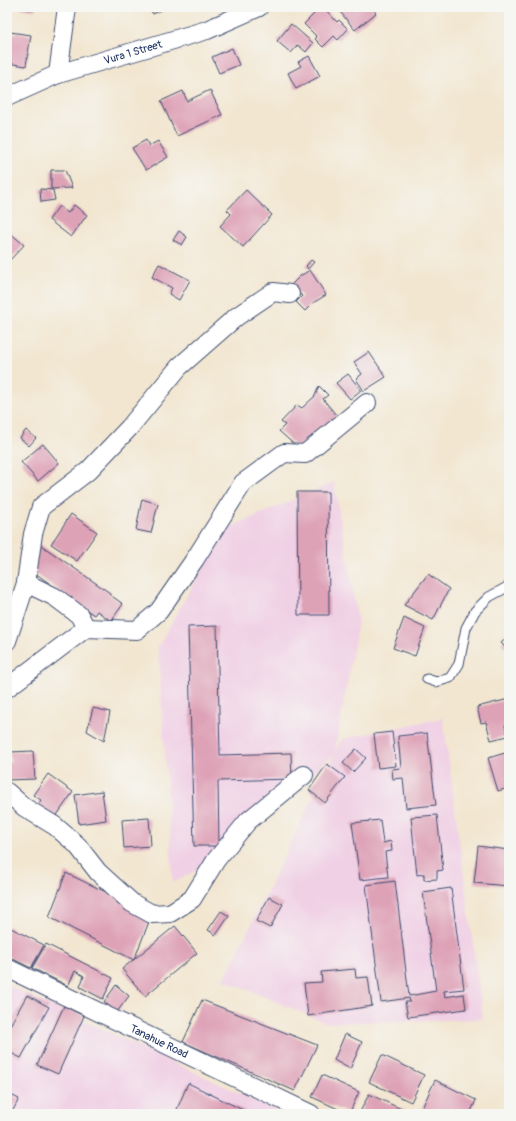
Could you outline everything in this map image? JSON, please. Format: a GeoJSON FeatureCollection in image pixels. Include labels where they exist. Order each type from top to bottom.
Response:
{"type":"FeatureCollection","features":[{"type":"Feature","properties":{"kind":"street"},"geometry":{"type":"LineString","coordinates":[[58,74],[67,7]]}},
{"type":"Feature","properties":{"kind":"street","name":"Vura 1 Street"},"geometry":{"type":"LineString","coordinates":[[7,97],[58,74],[207,30],[259,7]]}},
{"type":"Feature","properties":{"kind":"street"},"geometry":{"type":"LineString","coordinates":[[7,641],[26,583],[33,534],[41,507],[88,471],[129,428],[179,367],[236,317],[273,292],[290,294]]}},
{"type":"Feature","properties":{"kind":"street"},"geometry":{"type":"LineString","coordinates":[[7,688],[86,628],[137,630],[159,611],[195,559],[243,483],[284,453],[305,454],[367,403]]}},
{"type":"Feature","properties":{"kind":"street"},"geometry":{"type":"LineString","coordinates":[[26,583],[55,597],[79,615],[86,628]]}},
{"type":"Feature","properties":{"kind":"street"},"geometry":{"type":"LineString","coordinates":[[7,792],[24,807],[55,826],[77,845],[98,872],[132,903],[152,914],[170,913],[192,899],[216,860],[248,821],[304,775]]}},
{"type":"Feature","properties":{"kind":"street","name":"Tanahue Road"},"geometry":{"type":"LineString","coordinates":[[7,968],[311,1114]]}},
{"type":"Feature","properties":{"kind":"lane"},"geometry":{"type":"LineString","coordinates":[[427,679],[436,682],[450,678],[459,664],[466,628],[475,611],[489,597],[509,586]]}},
{"type":"Feature","properties":{"kind":"shaded area"},"geometry":{"type":"Polygon","coordinates":[[[334,482],[358,622],[335,751],[342,739],[443,718],[483,1019],[327,1023],[224,980],[334,754],[216,860],[173,883],[158,647],[224,530],[334,482]]]}},
{"type":"Feature","properties":{"kind":"shaded area"},"geometry":{"type":"Polygon","coordinates":[[[7,985],[284,1114],[7,1114],[7,985]]]}},
{"type":"Feature","properties":{"kind":"building"},"geometry":{"type":"Polygon","coordinates":[[[35,7],[35,10],[19,8],[35,7]]]}},
{"type":"Feature","properties":{"kind":"building"},"geometry":{"type":"Polygon","coordinates":[[[149,7],[168,7],[153,14],[149,7]]]}},
{"type":"Feature","properties":{"kind":"building"},"geometry":{"type":"Polygon","coordinates":[[[321,7],[323,7],[337,22],[339,20],[348,29],[338,40],[334,36],[323,47],[315,39],[317,37],[304,24],[321,7]]]}},
{"type":"Feature","properties":{"kind":"building"},"geometry":{"type":"Polygon","coordinates":[[[371,7],[376,13],[355,30],[337,8],[371,7]]]}},
{"type":"Feature","properties":{"kind":"building"},"geometry":{"type":"Polygon","coordinates":[[[291,24],[313,43],[306,52],[298,45],[291,53],[277,41],[291,24]]]}},
{"type":"Feature","properties":{"kind":"building"},"geometry":{"type":"Polygon","coordinates":[[[10,32],[31,35],[26,66],[7,63],[7,49],[10,32]]]}},
{"type":"Feature","properties":{"kind":"building"},"geometry":{"type":"Polygon","coordinates":[[[232,48],[239,65],[219,73],[212,57],[232,48]]]}},
{"type":"Feature","properties":{"kind":"building"},"geometry":{"type":"Polygon","coordinates":[[[309,56],[320,76],[296,89],[288,73],[301,66],[298,62],[309,56]]]}},
{"type":"Feature","properties":{"kind":"building"},"geometry":{"type":"Polygon","coordinates":[[[210,90],[222,115],[177,136],[161,101],[183,91],[187,101],[210,90]]]}},
{"type":"Feature","properties":{"kind":"building"},"geometry":{"type":"Polygon","coordinates":[[[146,140],[149,146],[158,141],[168,157],[146,170],[132,148],[146,140]]]}},
{"type":"Feature","properties":{"kind":"building"},"geometry":{"type":"Polygon","coordinates":[[[51,170],[65,170],[72,188],[51,189],[51,170]]]}},
{"type":"Feature","properties":{"kind":"building"},"geometry":{"type":"Polygon","coordinates":[[[40,189],[53,190],[55,200],[41,202],[40,189]]]}},
{"type":"Feature","properties":{"kind":"building"},"geometry":{"type":"Polygon","coordinates":[[[246,190],[272,215],[243,247],[220,226],[231,214],[227,210],[246,190]]]}},
{"type":"Feature","properties":{"kind":"building"},"geometry":{"type":"Polygon","coordinates":[[[74,205],[87,215],[71,237],[49,220],[59,206],[68,213],[74,205]]]}},
{"type":"Feature","properties":{"kind":"building"},"geometry":{"type":"Polygon","coordinates":[[[7,230],[24,245],[8,262],[7,261],[7,230]]]}},
{"type":"Feature","properties":{"kind":"building"},"geometry":{"type":"Polygon","coordinates":[[[179,231],[187,237],[182,245],[173,240],[179,231]]]}},
{"type":"Feature","properties":{"kind":"building"},"geometry":{"type":"Polygon","coordinates":[[[311,260],[314,262],[308,269],[306,266],[311,260]]]}},
{"type":"Feature","properties":{"kind":"building"},"geometry":{"type":"Polygon","coordinates":[[[159,264],[190,280],[179,300],[169,294],[172,288],[152,277],[159,264]]]}},
{"type":"Feature","properties":{"kind":"building"},"geometry":{"type":"Polygon","coordinates":[[[310,270],[326,295],[313,303],[305,311],[296,302],[302,296],[291,285],[300,276],[310,270]]]}},
{"type":"Feature","properties":{"kind":"building"},"geometry":{"type":"Polygon","coordinates":[[[369,352],[386,377],[364,391],[356,379],[362,374],[354,362],[369,352]]]}},
{"type":"Feature","properties":{"kind":"building"},"geometry":{"type":"Polygon","coordinates":[[[348,374],[361,390],[350,399],[336,383],[348,374]]]}},
{"type":"Feature","properties":{"kind":"building"},"geometry":{"type":"Polygon","coordinates":[[[319,386],[328,395],[323,399],[337,416],[298,448],[279,431],[285,425],[281,422],[297,405],[302,408],[315,396],[319,386]]]}},
{"type":"Feature","properties":{"kind":"building"},"geometry":{"type":"Polygon","coordinates":[[[26,430],[36,438],[29,446],[20,438],[26,430]]]}},
{"type":"Feature","properties":{"kind":"building"},"geometry":{"type":"Polygon","coordinates":[[[43,444],[59,463],[38,481],[21,462],[43,444]]]}},
{"type":"Feature","properties":{"kind":"building"},"geometry":{"type":"Polygon","coordinates":[[[297,492],[328,492],[329,615],[298,615],[297,492]]]}},
{"type":"Feature","properties":{"kind":"building"},"geometry":{"type":"Polygon","coordinates":[[[142,499],[158,504],[151,533],[136,530],[142,499]]]}},
{"type":"Feature","properties":{"kind":"building"},"geometry":{"type":"Polygon","coordinates":[[[71,514],[97,532],[77,561],[51,544],[71,514]]]}},
{"type":"Feature","properties":{"kind":"building"},"geometry":{"type":"Polygon","coordinates":[[[38,543],[110,593],[109,594],[123,604],[111,621],[97,611],[94,615],[25,566],[38,543]]]}},
{"type":"Feature","properties":{"kind":"building"},"geometry":{"type":"Polygon","coordinates":[[[428,574],[449,589],[433,620],[404,605],[428,574]]]}},
{"type":"Feature","properties":{"kind":"building"},"geometry":{"type":"Polygon","coordinates":[[[404,618],[425,628],[415,656],[393,648],[404,618]]]}},
{"type":"Feature","properties":{"kind":"building"},"geometry":{"type":"Polygon","coordinates":[[[217,626],[220,755],[291,753],[292,779],[218,781],[219,846],[194,846],[188,627],[217,626]]]}},
{"type":"Feature","properties":{"kind":"building"},"geometry":{"type":"Polygon","coordinates":[[[509,636],[509,651],[501,643],[509,636]]]}},
{"type":"Feature","properties":{"kind":"building"},"geometry":{"type":"Polygon","coordinates":[[[509,699],[509,724],[505,725],[508,736],[491,740],[486,722],[481,723],[477,707],[509,699]]]}},
{"type":"Feature","properties":{"kind":"building"},"geometry":{"type":"Polygon","coordinates":[[[93,708],[110,712],[104,741],[87,731],[93,708]]]}},
{"type":"Feature","properties":{"kind":"building"},"geometry":{"type":"Polygon","coordinates":[[[392,732],[396,766],[378,768],[374,734],[392,732]]]}},
{"type":"Feature","properties":{"kind":"building"},"geometry":{"type":"Polygon","coordinates":[[[427,733],[436,805],[406,808],[403,778],[393,779],[392,769],[401,768],[398,736],[427,733]]]}},
{"type":"Feature","properties":{"kind":"building"},"geometry":{"type":"Polygon","coordinates":[[[356,749],[366,758],[353,772],[343,763],[356,749]]]}},
{"type":"Feature","properties":{"kind":"building"},"geometry":{"type":"Polygon","coordinates":[[[33,751],[35,779],[7,780],[7,763],[10,763],[10,752],[33,751]]]}},
{"type":"Feature","properties":{"kind":"building"},"geometry":{"type":"Polygon","coordinates":[[[505,753],[509,764],[509,788],[498,791],[488,758],[505,753]]]}},
{"type":"Feature","properties":{"kind":"building"},"geometry":{"type":"Polygon","coordinates":[[[327,764],[345,777],[325,803],[309,790],[327,764]]]}},
{"type":"Feature","properties":{"kind":"building"},"geometry":{"type":"Polygon","coordinates":[[[48,774],[73,792],[55,818],[37,806],[41,800],[33,795],[48,774]]]}},
{"type":"Feature","properties":{"kind":"building"},"geometry":{"type":"Polygon","coordinates":[[[102,791],[106,820],[79,824],[75,795],[102,791]]]}},
{"type":"Feature","properties":{"kind":"building"},"geometry":{"type":"Polygon","coordinates":[[[437,815],[443,870],[437,871],[437,879],[424,880],[424,874],[417,875],[411,817],[437,815]]]}},
{"type":"Feature","properties":{"kind":"building"},"geometry":{"type":"Polygon","coordinates":[[[149,818],[151,846],[124,848],[122,820],[149,818]]]}},
{"type":"Feature","properties":{"kind":"building"},"geometry":{"type":"Polygon","coordinates":[[[380,820],[383,843],[391,841],[392,851],[385,852],[388,877],[360,880],[352,823],[380,820]]]}},
{"type":"Feature","properties":{"kind":"building"},"geometry":{"type":"Polygon","coordinates":[[[478,846],[509,850],[509,886],[474,883],[478,846]]]}},
{"type":"Feature","properties":{"kind":"building"},"geometry":{"type":"Polygon","coordinates":[[[66,873],[152,914],[134,960],[49,917],[66,873]]]}},
{"type":"Feature","properties":{"kind":"building"},"geometry":{"type":"Polygon","coordinates":[[[395,881],[409,996],[436,991],[423,892],[451,888],[464,989],[444,991],[445,997],[464,994],[466,1009],[408,1017],[405,1002],[410,1002],[409,998],[381,1002],[366,885],[395,881]]]}},
{"type":"Feature","properties":{"kind":"building"},"geometry":{"type":"Polygon","coordinates":[[[269,897],[283,904],[270,928],[256,921],[269,897]]]}},
{"type":"Feature","properties":{"kind":"building"},"geometry":{"type":"Polygon","coordinates":[[[221,911],[229,916],[216,935],[208,930],[221,911]]]}},
{"type":"Feature","properties":{"kind":"building"},"geometry":{"type":"Polygon","coordinates":[[[7,926],[44,945],[31,968],[7,956],[7,926]]]}},
{"type":"Feature","properties":{"kind":"building"},"geometry":{"type":"Polygon","coordinates":[[[175,926],[197,953],[145,996],[122,969],[175,926]]]}},
{"type":"Feature","properties":{"kind":"building"},"geometry":{"type":"Polygon","coordinates":[[[46,944],[113,978],[103,999],[80,987],[84,976],[75,971],[68,986],[32,968],[46,944]]]}},
{"type":"Feature","properties":{"kind":"building"},"geometry":{"type":"Polygon","coordinates":[[[355,969],[356,978],[368,977],[372,1006],[308,1016],[304,983],[322,982],[321,972],[355,969]]]}},
{"type":"Feature","properties":{"kind":"building"},"geometry":{"type":"Polygon","coordinates":[[[116,985],[129,996],[117,1012],[104,1002],[116,985]]]}},
{"type":"Feature","properties":{"kind":"building"},"geometry":{"type":"Polygon","coordinates":[[[27,995],[49,1007],[21,1058],[7,1051],[7,1031],[27,995]]]}},
{"type":"Feature","properties":{"kind":"building"},"geometry":{"type":"Polygon","coordinates":[[[202,1000],[317,1045],[295,1091],[183,1042],[202,1000]]]}},
{"type":"Feature","properties":{"kind":"building"},"geometry":{"type":"Polygon","coordinates":[[[64,1006],[84,1016],[58,1074],[37,1065],[64,1006]]]}},
{"type":"Feature","properties":{"kind":"building"},"geometry":{"type":"Polygon","coordinates":[[[345,1034],[362,1042],[350,1069],[334,1060],[345,1034]]]}},
{"type":"Feature","properties":{"kind":"building"},"geometry":{"type":"Polygon","coordinates":[[[382,1055],[424,1075],[411,1102],[369,1082],[382,1055]]]}},
{"type":"Feature","properties":{"kind":"building"},"geometry":{"type":"Polygon","coordinates":[[[322,1075],[359,1092],[349,1114],[312,1097],[322,1075]]]}},
{"type":"Feature","properties":{"kind":"building"},"geometry":{"type":"Polygon","coordinates":[[[435,1080],[476,1100],[470,1114],[435,1114],[422,1108],[435,1080]]]}},
{"type":"Feature","properties":{"kind":"building"},"geometry":{"type":"Polygon","coordinates":[[[188,1083],[251,1114],[175,1114],[188,1083]]]}},
{"type":"Feature","properties":{"kind":"building"},"geometry":{"type":"Polygon","coordinates":[[[7,1093],[19,1099],[11,1114],[7,1114],[7,1093]]]}},
{"type":"Feature","properties":{"kind":"building"},"geometry":{"type":"Polygon","coordinates":[[[369,1094],[412,1114],[359,1114],[369,1094]]]}}]}
